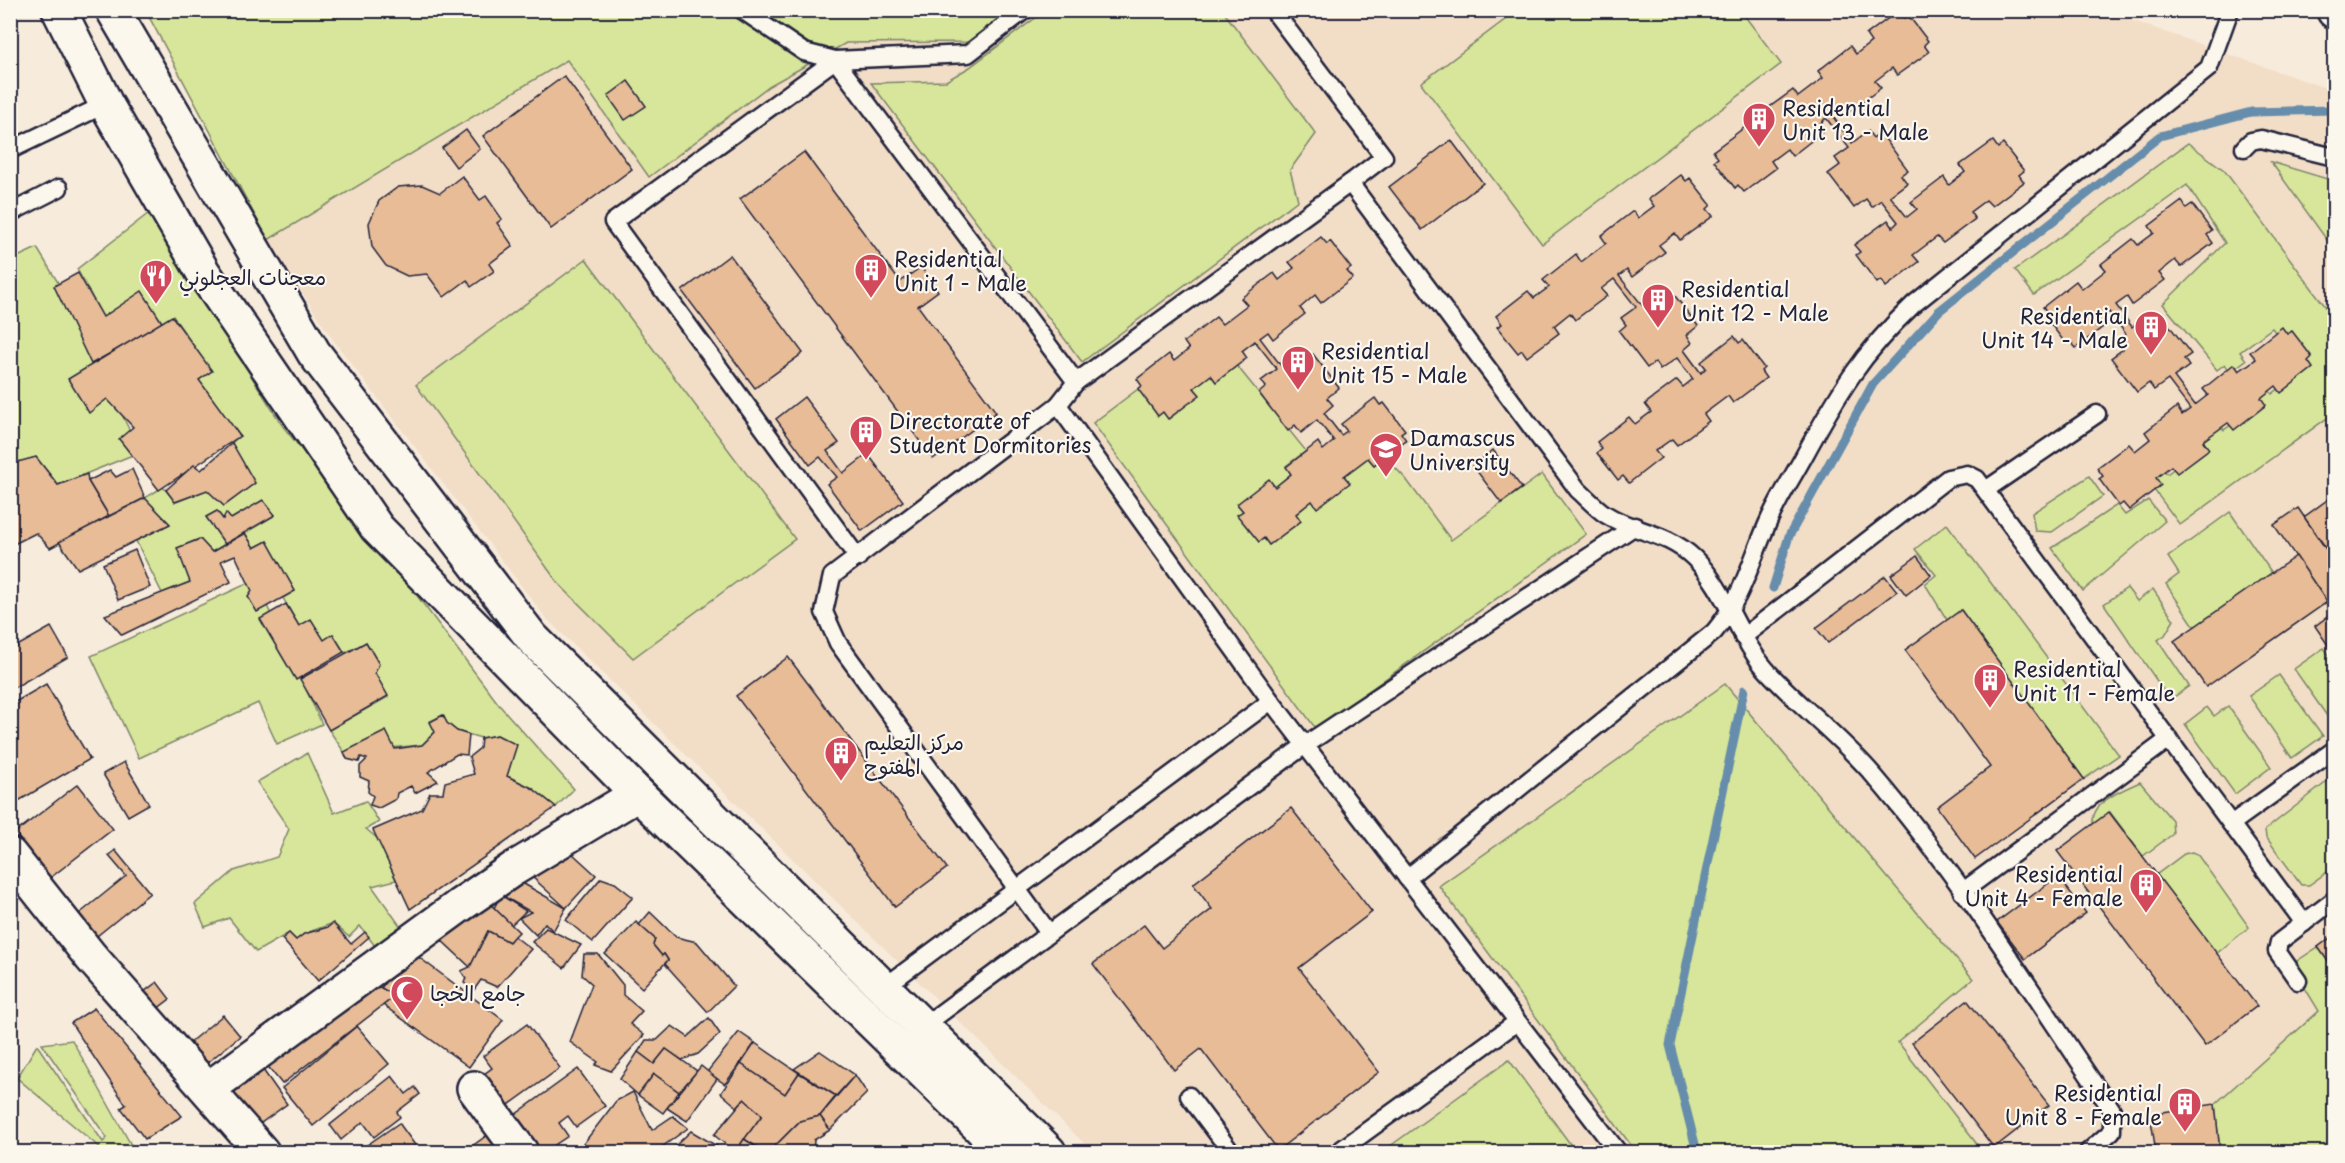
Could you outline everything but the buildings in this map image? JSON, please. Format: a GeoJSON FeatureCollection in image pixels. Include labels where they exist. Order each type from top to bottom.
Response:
{"type":"FeatureCollection","features":[{"type":"Feature","properties":{"kind":"main road"},"geometry":{"type":"LineString","coordinates":[[58,10],[106,104],[202,272],[377,528],[638,794],[1005,1152]]}},
{"type":"Feature","properties":{"kind":"main road"},"geometry":{"type":"LineString","coordinates":[[113,10],[314,353],[532,639],[1049,1152]]}},
{"type":"Feature","properties":{"kind":"main road"},"geometry":{"type":"LineString","coordinates":[[208,1089],[459,906],[513,870],[638,794]]}},
{"type":"Feature","properties":{"kind":"main road"},"geometry":{"type":"LineString","coordinates":[[10,855],[91,957],[262,1152]]}},
{"type":"Feature","properties":{"kind":"main road"},"geometry":{"type":"LineString","coordinates":[[474,1088],[521,1152]]}},
{"type":"Feature","properties":{"kind":"lane"},"geometry":{"type":"LineString","coordinates":[[742,10],[804,52],[835,60],[968,54],[1025,10]]}},
{"type":"Feature","properties":{"kind":"lane"},"geometry":{"type":"LineString","coordinates":[[1049,933],[838,643],[824,612],[832,576],[1058,405],[1076,382],[1384,157],[1274,10]]}},
{"type":"Feature","properties":{"kind":"lane"},"geometry":{"type":"LineString","coordinates":[[1407,878],[1714,632],[1739,598],[1771,516],[1833,402],[1857,365],[1881,335],[1914,304],[2209,68],[2230,10]]}},
{"type":"Feature","properties":{"kind":"lane"},"geometry":{"type":"LineString","coordinates":[[835,60],[1076,382]]}},
{"type":"Feature","properties":{"kind":"lane"},"geometry":{"type":"LineString","coordinates":[[835,60],[613,222],[858,558]]}},
{"type":"Feature","properties":{"kind":"lane"},"geometry":{"type":"LineString","coordinates":[[10,150],[106,104]]}},
{"type":"Feature","properties":{"kind":"lane"},"geometry":{"type":"LineString","coordinates":[[2244,148],[2251,141],[2261,139],[2334,157]]}},
{"type":"Feature","properties":{"kind":"lane"},"geometry":{"type":"LineString","coordinates":[[1350,183],[1578,490],[1606,515],[1666,537],[1694,558],[1716,585],[1743,637],[1770,674],[1831,729],[1874,776],[1920,832],[2112,1110],[2112,1131],[2088,1152]]}},
{"type":"Feature","properties":{"kind":"lane"},"geometry":{"type":"LineString","coordinates":[[10,213],[59,188]]}},
{"type":"Feature","properties":{"kind":"lane"},"geometry":{"type":"LineString","coordinates":[[1058,405],[1271,701],[1618,1152]]}},
{"type":"Feature","properties":{"kind":"lane"},"geometry":{"type":"LineString","coordinates":[[1987,489],[2097,414]]}},
{"type":"Feature","properties":{"kind":"lane"},"geometry":{"type":"LineString","coordinates":[[1743,637],[1948,478],[1967,474],[1977,479],[1987,489],[2304,923]]}},
{"type":"Feature","properties":{"kind":"lane"},"geometry":{"type":"LineString","coordinates":[[922,1027],[1305,745],[1635,526]]}},
{"type":"Feature","properties":{"kind":"lane"},"geometry":{"type":"LineString","coordinates":[[883,988],[1271,701]]}},
{"type":"Feature","properties":{"kind":"lane"},"geometry":{"type":"LineString","coordinates":[[1962,892],[2169,739]]}},
{"type":"Feature","properties":{"kind":"lane"},"geometry":{"type":"LineString","coordinates":[[2231,824],[2334,750]]}},
{"type":"Feature","properties":{"kind":"lane"},"geometry":{"type":"LineString","coordinates":[[2298,981],[2277,951],[2277,946],[2334,900]]}},
{"type":"Feature","properties":{"kind":"lane"},"geometry":{"type":"LineString","coordinates":[[1338,1152],[1518,1022]]}},
{"type":"Feature","properties":{"kind":"lane"},"geometry":{"type":"LineString","coordinates":[[1189,1096],[1231,1152]]}},
{"type":"Feature","properties":{"kind":"shaded area","name":"Damascus University"},"geometry":{"type":"Polygon","coordinates":[[[2102,10],[2334,91],[2334,1152],[1093,1152],[546,618],[331,337],[268,240],[144,11],[2102,10]]]}},
{"type":"Feature","properties":{"kind":"green space"},"geometry":{"type":"Polygon","coordinates":[[[1046,10],[1223,11],[1316,134],[1290,170],[1298,200],[1082,362],[871,83],[946,81],[970,67],[1046,10]]]}},
{"type":"Feature","properties":{"kind":"green space"},"geometry":{"type":"Polygon","coordinates":[[[1518,10],[1741,11],[1781,64],[1542,244],[1421,83],[1518,10]]]}},
{"type":"Feature","properties":{"kind":"green space"},"geometry":{"type":"Polygon","coordinates":[[[146,11],[1011,11],[972,42],[846,43],[769,86],[649,177],[567,60],[268,240],[146,11]]]}},
{"type":"Feature","properties":{"kind":"green space"},"geometry":{"type":"Polygon","coordinates":[[[2188,143],[2224,170],[2334,318],[2334,413],[2180,525],[2146,479],[2162,467],[2167,474],[2199,449],[2194,442],[2219,423],[2224,430],[2256,406],[2266,387],[2272,394],[2304,369],[2272,328],[2240,352],[2246,360],[2230,372],[2225,364],[2217,370],[2163,304],[2225,243],[2187,185],[2034,295],[2015,270],[2188,143]]]}},
{"type":"Feature","properties":{"kind":"green space"},"geometry":{"type":"Polygon","coordinates":[[[2271,162],[2334,181],[2334,250],[2271,162]]]}},
{"type":"Feature","properties":{"kind":"green space"},"geometry":{"type":"Polygon","coordinates":[[[149,213],[282,425],[412,589],[500,706],[574,789],[556,807],[532,788],[507,776],[516,745],[497,735],[481,738],[457,731],[447,723],[443,715],[430,721],[435,732],[422,745],[344,752],[329,730],[388,697],[375,673],[379,664],[366,642],[345,653],[333,634],[324,640],[299,626],[283,598],[295,591],[267,541],[254,548],[245,533],[275,515],[263,500],[231,519],[226,514],[223,519],[217,511],[206,517],[225,544],[212,552],[199,539],[178,548],[190,582],[162,593],[136,541],[170,524],[145,498],[163,487],[176,502],[207,490],[224,506],[255,483],[232,443],[239,436],[199,380],[211,371],[173,316],[163,324],[142,292],[103,317],[77,269],[149,213]]]}},
{"type":"Feature","properties":{"kind":"green space"},"geometry":{"type":"Polygon","coordinates":[[[37,248],[59,284],[140,452],[58,485],[36,457],[11,464],[11,260],[37,248]]]}},
{"type":"Feature","properties":{"kind":"green space"},"geometry":{"type":"Polygon","coordinates":[[[586,259],[795,539],[633,658],[558,583],[416,385],[586,259]]]}},
{"type":"Feature","properties":{"kind":"green space"},"geometry":{"type":"Polygon","coordinates":[[[1237,366],[1306,451],[1286,466],[1291,474],[1275,487],[1269,480],[1237,504],[1243,511],[1238,516],[1259,542],[1264,538],[1269,545],[1301,521],[1296,514],[1312,501],[1349,483],[1344,476],[1368,458],[1374,465],[1385,457],[1406,479],[1451,540],[1542,474],[1586,534],[1316,729],[1093,423],[1138,389],[1158,416],[1163,412],[1169,419],[1199,395],[1194,388],[1211,375],[1216,382],[1237,366]]]}},
{"type":"Feature","properties":{"kind":"green space"},"geometry":{"type":"Polygon","coordinates":[[[2089,476],[2103,496],[2052,532],[2035,531],[2032,513],[2089,476]]]}},
{"type":"Feature","properties":{"kind":"green space"},"geometry":{"type":"Polygon","coordinates":[[[2148,500],[2165,521],[2083,591],[2052,548],[2117,505],[2125,515],[2148,500]]]}},
{"type":"Feature","properties":{"kind":"green space"},"geometry":{"type":"Polygon","coordinates":[[[2230,512],[2272,573],[2195,627],[2166,584],[2179,574],[2168,557],[2230,512]]]}},
{"type":"Feature","properties":{"kind":"green space"},"geometry":{"type":"Polygon","coordinates":[[[1947,524],[2119,755],[2084,779],[1961,610],[1947,620],[1925,584],[1936,575],[1915,549],[1947,524]]]}},
{"type":"Feature","properties":{"kind":"green space"},"geometry":{"type":"Polygon","coordinates":[[[255,580],[322,724],[277,744],[258,703],[139,758],[91,656],[255,580]]]}},
{"type":"Feature","properties":{"kind":"green space"},"geometry":{"type":"Polygon","coordinates":[[[2127,588],[2137,601],[2153,589],[2174,620],[2165,635],[2158,640],[2189,686],[2170,700],[2104,604],[2127,588]]]}},
{"type":"Feature","properties":{"kind":"green space"},"geometry":{"type":"Polygon","coordinates":[[[2324,648],[2334,662],[2334,721],[2332,723],[2294,669],[2324,648]]]}},
{"type":"Feature","properties":{"kind":"green space"},"geometry":{"type":"Polygon","coordinates":[[[2279,675],[2323,736],[2292,758],[2249,696],[2279,675]]]}},
{"type":"Feature","properties":{"kind":"green space"},"geometry":{"type":"Polygon","coordinates":[[[1725,684],[1973,979],[1898,1042],[1983,1152],[1636,1152],[1439,886],[1725,684]]]}},
{"type":"Feature","properties":{"kind":"green space"},"geometry":{"type":"Polygon","coordinates":[[[2228,706],[2271,767],[2235,794],[2185,724],[2207,707],[2214,716],[2228,706]]]}},
{"type":"Feature","properties":{"kind":"green space"},"geometry":{"type":"Polygon","coordinates":[[[307,753],[334,813],[366,801],[379,822],[366,829],[378,839],[396,880],[372,886],[401,927],[375,946],[360,926],[349,937],[333,923],[304,934],[296,940],[289,933],[256,952],[229,918],[205,927],[195,904],[234,871],[277,857],[289,829],[257,782],[307,753]]]}},
{"type":"Feature","properties":{"kind":"green space"},"geometry":{"type":"Polygon","coordinates":[[[2328,781],[2334,782],[2334,867],[2309,885],[2301,885],[2266,837],[2265,830],[2328,781]]]}},
{"type":"Feature","properties":{"kind":"green space"},"geometry":{"type":"Polygon","coordinates":[[[2140,782],[2172,820],[2173,834],[2143,856],[2110,812],[2093,824],[2097,809],[2109,797],[2140,782]]]}},
{"type":"Feature","properties":{"kind":"green space"},"geometry":{"type":"Polygon","coordinates":[[[2192,852],[2197,854],[2249,927],[2216,954],[2156,875],[2184,854],[2192,852]]]}},
{"type":"Feature","properties":{"kind":"green space"},"geometry":{"type":"Polygon","coordinates":[[[2318,947],[2334,970],[2334,1152],[2220,1152],[2215,1104],[2319,1011],[2291,965],[2318,947]]]}},
{"type":"Feature","properties":{"kind":"green space"},"geometry":{"type":"Polygon","coordinates":[[[72,1040],[135,1152],[95,1152],[99,1147],[17,1078],[37,1045],[103,1142],[107,1138],[42,1044],[72,1040]]]}},
{"type":"Feature","properties":{"kind":"green space"},"geometry":{"type":"Polygon","coordinates":[[[1509,1060],[1576,1152],[1382,1152],[1509,1060]]]}},
{"type":"Feature","properties":{"kind":"waterway"},"geometry":{"type":"LineString","coordinates":[[1773,588],[1789,536],[1873,384],[1939,311],[2160,136],[2251,112],[2334,110]]}},
{"type":"Feature","properties":{"kind":"waterway"},"geometry":{"type":"LineString","coordinates":[[1697,1152],[1670,1045],[1744,690]]}},
{"type":"Feature","properties":{"kind":"place","name":"Residential Unit 13 - Male"},"geometry":{"type":"Point","coordinates":[1759,148]}},
{"type":"Feature","properties":{"kind":"place","name":"Residential Unit 1 - Male"},"geometry":{"type":"Point","coordinates":[871,299]}},
{"type":"Feature","properties":{"kind":"place","name":"معجنات العجلوني"},"geometry":{"type":"Point","coordinates":[156,305]}},
{"type":"Feature","properties":{"kind":"place","name":"Residential Unit 12 - Male"},"geometry":{"type":"Point","coordinates":[1658,329]}},
{"type":"Feature","properties":{"kind":"place","name":"Residential Unit 14 - Male"},"geometry":{"type":"Point","coordinates":[2151,356]}},
{"type":"Feature","properties":{"kind":"place","name":"Residential Unit 15 - Male"},"geometry":{"type":"Point","coordinates":[1298,391]}},
{"type":"Feature","properties":{"kind":"place","name":"Directorate of Student Dormitories"},"geometry":{"type":"Point","coordinates":[866,461]}},
{"type":"Feature","properties":{"kind":"place","name":"Damascus University"},"geometry":{"type":"Point","coordinates":[1386,478]}},
{"type":"Feature","properties":{"kind":"place","name":"Residential Unit 11 - Female"},"geometry":{"type":"Point","coordinates":[1990,709]}},
{"type":"Feature","properties":{"kind":"place","name":"مركز التعليم المفتوح"},"geometry":{"type":"Point","coordinates":[841,782]}},
{"type":"Feature","properties":{"kind":"place","name":"Residential Unit 4 - Female"},"geometry":{"type":"Point","coordinates":[2146,914]}},
{"type":"Feature","properties":{"kind":"place","name":"جامع الخجا"},"geometry":{"type":"Point","coordinates":[407,1021]}},
{"type":"Feature","properties":{"kind":"place","name":"Residential Unit 8 - Female"},"geometry":{"type":"Point","coordinates":[2185,1133]}}]}
